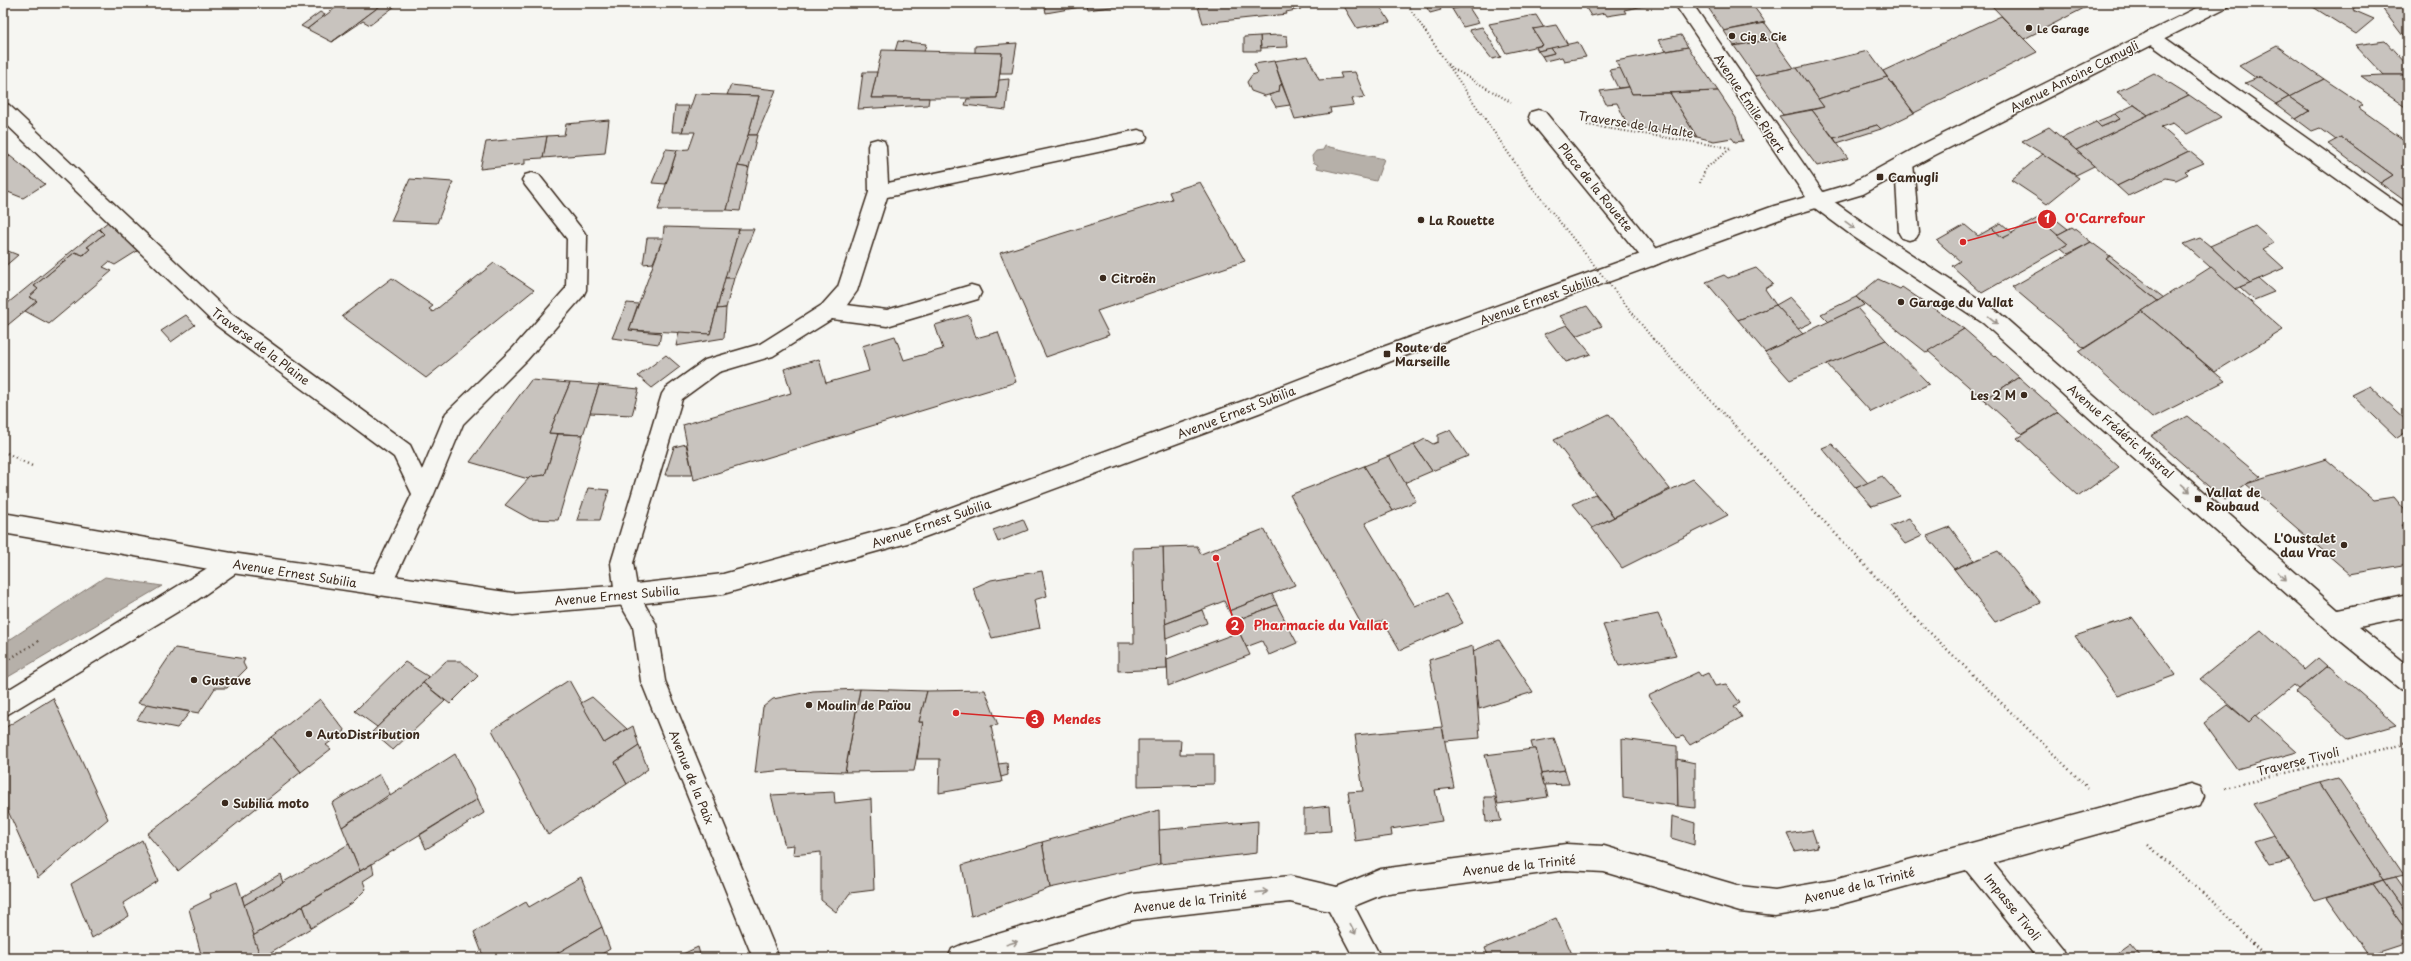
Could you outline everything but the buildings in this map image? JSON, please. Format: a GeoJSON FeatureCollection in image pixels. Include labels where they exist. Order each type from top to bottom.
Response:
{"type":"FeatureCollection","features":[{"type":"Feature","properties":{"kind":"street","name":"Avenue Émile Ripert"},"geometry":{"type":"LineString","coordinates":[[1682,3],[1819,202]]}},
{"type":"Feature","properties":{"kind":"street","name":"Avenue Antoine Camugli"},"geometry":{"type":"LineString","coordinates":[[1904,163],[2221,3]]}},
{"type":"Feature","properties":{"kind":"street"},"geometry":{"type":"LineString","coordinates":[[2152,37],[2408,220]]}},
{"type":"Feature","properties":{"kind":"street","name":"Traverse de la Plaine"},"geometry":{"type":"LineString","coordinates":[[3,110],[223,319],[402,451],[423,494]]}},
{"type":"Feature","properties":{"kind":"street","name":"Place de la Rouette"},"geometry":{"type":"LineString","coordinates":[[1538,117],[1653,258]]}},
{"type":"Feature","properties":{"kind":"street"},"geometry":{"type":"LineString","coordinates":[[879,192],[1138,137]]}},
{"type":"Feature","properties":{"kind":"street"},"geometry":{"type":"LineString","coordinates":[[627,595],[622,563],[673,394],[712,366],[766,350],[829,311],[847,291],[879,192],[877,146]]}},
{"type":"Feature","properties":{"kind":"street","name":"Avenue Ernest Subilia"},"geometry":{"type":"LineString","coordinates":[[3,523],[232,563],[380,586],[513,604],[627,595],[723,584],[911,532],[1251,407],[1387,354],[1781,211],[1819,202],[1856,189],[1904,163]]}},
{"type":"Feature","properties":{"kind":"street"},"geometry":{"type":"LineString","coordinates":[[1904,163],[1909,233]]}},
{"type":"Feature","properties":{"kind":"street"},"geometry":{"type":"LineString","coordinates":[[380,586],[423,494],[454,419],[520,354],[576,290],[577,237],[532,180]]}},
{"type":"Feature","properties":{"kind":"street","name":"Avenue Frédéric Mistral"},"geometry":{"type":"LineString","coordinates":[[1819,202],[1851,227],[1956,293],[1990,317],[2186,488],[2334,621],[2408,681]]}},
{"type":"Feature","properties":{"kind":"street"},"geometry":{"type":"LineString","coordinates":[[829,311],[887,318],[971,292]]}},
{"type":"Feature","properties":{"kind":"street"},"geometry":{"type":"LineString","coordinates":[[3,706],[189,593],[232,563]]}},
{"type":"Feature","properties":{"kind":"street","name":"Avenue de la Paix"},"geometry":{"type":"LineString","coordinates":[[627,595],[644,624],[653,681],[766,958]]}},
{"type":"Feature","properties":{"kind":"street"},"geometry":{"type":"LineString","coordinates":[[2334,621],[2408,606]]}},
{"type":"Feature","properties":{"kind":"street","name":"Avenue de la Trinité"},"geometry":{"type":"LineString","coordinates":[[961,958],[1133,907],[1290,889],[1337,900],[1381,882],[1566,857],[1604,859],[1740,899],[1775,904],[1834,893],[2072,827],[2117,817],[2191,796]]}},
{"type":"Feature","properties":{"kind":"street","name":"Impasse Tivoli"},"geometry":{"type":"LineString","coordinates":[[1971,856],[2054,958]]}},
{"type":"Feature","properties":{"kind":"street"},"geometry":{"type":"LineString","coordinates":[[1337,900],[1368,958]]}},
{"type":"Feature","properties":{"kind":"path"},"geometry":{"type":"LineString","coordinates":[[1406,3],[1528,182],[1653,339],[1903,606],[2117,817],[2220,908],[2266,958]]}},
{"type":"Feature","properties":{"kind":"path"},"geometry":{"type":"LineString","coordinates":[[1447,65],[1538,117]]}},
{"type":"Feature","properties":{"kind":"path","name":"Traverse de la Halte"},"geometry":{"type":"LineString","coordinates":[[1538,117],[1731,148],[1706,168],[1700,183]]}},
{"type":"Feature","properties":{"kind":"path"},"geometry":{"type":"LineString","coordinates":[[3,451],[34,467]]}},
{"type":"Feature","properties":{"kind":"path","name":"Traverse Tivoli"},"geometry":{"type":"LineString","coordinates":[[2191,796],[2408,743]]}},
{"type":"Feature","properties":{"kind":"shaded area"},"geometry":{"type":"Polygon","coordinates":[[[1325,146],[1384,159],[1376,181],[1317,168],[1318,165],[1313,162],[1312,156],[1316,151],[1323,150],[1325,146]]]}},
{"type":"Feature","properties":{"kind":"shaded area"},"geometry":{"type":"Polygon","coordinates":[[[105,577],[162,586],[3,680],[3,644],[105,577]]]}},
{"type":"Feature","properties":{"kind":"place","name":"Le Garage"},"geometry":{"type":"Point","coordinates":[2029,28]}},
{"type":"Feature","properties":{"kind":"place","name":"Cig & Cie"},"geometry":{"type":"Point","coordinates":[1732,36]}},
{"type":"Feature","properties":{"kind":"place","name":"Camugli"},"geometry":{"type":"Point","coordinates":[1880,177]}},
{"type":"Feature","properties":{"kind":"place","name":"La Rouette"},"geometry":{"type":"Point","coordinates":[1421,220]}},
{"type":"Feature","properties":{"kind":"place","name":"O'Carrefour"},"geometry":{"type":"Point","coordinates":[1963,242]}},
{"type":"Feature","properties":{"kind":"place","name":"Citroën"},"geometry":{"type":"Point","coordinates":[1103,278]}},
{"type":"Feature","properties":{"kind":"place","name":"Garage du Vallat"},"geometry":{"type":"Point","coordinates":[1901,302]}},
{"type":"Feature","properties":{"kind":"place","name":"Route de Marseille"},"geometry":{"type":"Point","coordinates":[1387,354]}},
{"type":"Feature","properties":{"kind":"place","name":"Les 2 M"},"geometry":{"type":"Point","coordinates":[2024,395]}},
{"type":"Feature","properties":{"kind":"place","name":"Vallat de Roubaud"},"geometry":{"type":"Point","coordinates":[2198,499]}},
{"type":"Feature","properties":{"kind":"place","name":"L'Oustalet dau Vrac"},"geometry":{"type":"Point","coordinates":[2344,545]}},
{"type":"Feature","properties":{"kind":"place","name":"Pharmacie du Vallat"},"geometry":{"type":"Point","coordinates":[1216,558]}},
{"type":"Feature","properties":{"kind":"place","name":"Gustave"},"geometry":{"type":"Point","coordinates":[194,680]}},
{"type":"Feature","properties":{"kind":"place","name":"Moulin de Païou"},"geometry":{"type":"Point","coordinates":[809,705]}},
{"type":"Feature","properties":{"kind":"place","name":"Mendes"},"geometry":{"type":"Point","coordinates":[956,713]}},
{"type":"Feature","properties":{"kind":"place","name":"AutoDistribution"},"geometry":{"type":"Point","coordinates":[309,734]}},
{"type":"Feature","properties":{"kind":"place","name":"Subilia moto"},"geometry":{"type":"Point","coordinates":[225,803]}}]}
